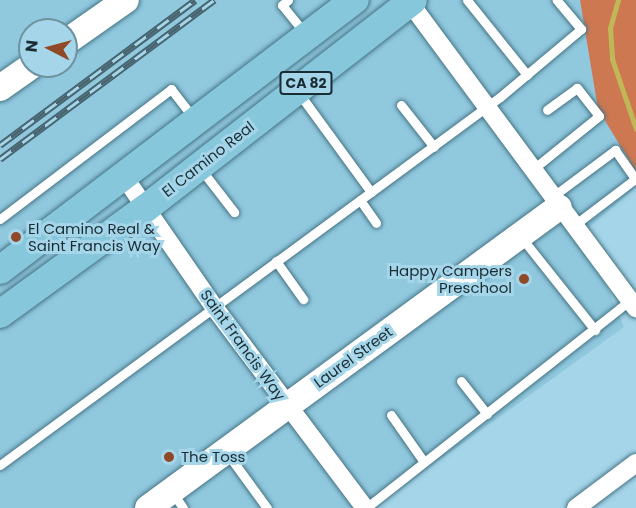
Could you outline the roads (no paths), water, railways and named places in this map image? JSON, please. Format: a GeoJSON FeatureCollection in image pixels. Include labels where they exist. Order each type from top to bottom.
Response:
{"type":"FeatureCollection","features":[{"type":"Feature","properties":{"kind":"main road","name":"CA 82"},"geometry":{"type":"LineString","coordinates":[[0,270],[198,123],[355,0]]}},
{"type":"Feature","properties":{"kind":"main road","name":"El Camino Real"},"geometry":{"type":"LineString","coordinates":[[0,314],[146,208],[412,2]]}},
{"type":"Feature","properties":{"kind":"street"},"geometry":{"type":"LineString","coordinates":[[78,34],[126,0]]}},
{"type":"Feature","properties":{"kind":"street"},"geometry":{"type":"LineString","coordinates":[[412,2],[632,305]]}},
{"type":"Feature","properties":{"kind":"street"},"geometry":{"type":"LineString","coordinates":[[0,88],[18,76]]}},
{"type":"Feature","properties":{"kind":"street","name":"Saint Francis Way"},"geometry":{"type":"LineString","coordinates":[[125,178],[214,307],[366,508]]}},
{"type":"Feature","properties":{"kind":"street","name":"Laurel Street"},"geometry":{"type":"LineString","coordinates":[[148,508],[177,499],[225,451],[519,235],[561,210]]}},
{"type":"Feature","properties":{"kind":"street"},"geometry":{"type":"LineString","coordinates":[[576,508],[636,463]]}},
{"type":"Feature","properties":{"kind":"lane"},"geometry":{"type":"LineString","coordinates":[[288,0],[282,4],[308,37]]}},
{"type":"Feature","properties":{"kind":"lane"},"geometry":{"type":"LineString","coordinates":[[467,0],[526,75]]}},
{"type":"Feature","properties":{"kind":"lane"},"geometry":{"type":"LineString","coordinates":[[0,465],[487,108],[581,29],[557,0]]}},
{"type":"Feature","properties":{"kind":"lane"},"geometry":{"type":"LineString","coordinates":[[532,170],[599,116],[577,88],[547,110]]}},
{"type":"Feature","properties":{"kind":"lane"},"geometry":{"type":"LineString","coordinates":[[0,219],[171,89],[198,123]]}},
{"type":"Feature","properties":{"kind":"lane"},"geometry":{"type":"LineString","coordinates":[[297,91],[371,192]]}},
{"type":"Feature","properties":{"kind":"lane"},"geometry":{"type":"LineString","coordinates":[[401,105],[434,147]]}},
{"type":"Feature","properties":{"kind":"lane"},"geometry":{"type":"LineString","coordinates":[[615,150],[635,180],[561,210],[615,150]]}},
{"type":"Feature","properties":{"kind":"lane"},"geometry":{"type":"LineString","coordinates":[[199,166],[234,212]]}},
{"type":"Feature","properties":{"kind":"lane"},"geometry":{"type":"LineString","coordinates":[[360,200],[376,223]]}},
{"type":"Feature","properties":{"kind":"lane"},"geometry":{"type":"LineString","coordinates":[[519,235],[595,330]]}},
{"type":"Feature","properties":{"kind":"lane"},"geometry":{"type":"LineString","coordinates":[[276,261],[303,299]]}},
{"type":"Feature","properties":{"kind":"lane"},"geometry":{"type":"LineString","coordinates":[[366,508],[595,330],[632,305]]}},
{"type":"Feature","properties":{"kind":"lane"},"geometry":{"type":"LineString","coordinates":[[461,381],[487,414]]}},
{"type":"Feature","properties":{"kind":"lane"},"geometry":{"type":"LineString","coordinates":[[390,415],[424,462]]}},
{"type":"Feature","properties":{"kind":"lane"},"geometry":{"type":"LineString","coordinates":[[225,451],[267,508]]}},
{"type":"Feature","properties":{"kind":"waterway"},"geometry":{"type":"LineString","coordinates":[[618,0],[610,28],[612,59],[636,129]]}},
{"type":"Feature","properties":{"kind":"railway"},"geometry":{"type":"LineString","coordinates":[[0,145],[195,0]]}},
{"type":"Feature","properties":{"kind":"railway"},"geometry":{"type":"LineString","coordinates":[[0,159],[214,0]]}},
{"type":"Feature","properties":{"kind":"place","name":"El Camino Real & Saint Francis Way"},"geometry":{"type":"Point","coordinates":[16,237]}},
{"type":"Feature","properties":{"kind":"place","name":"Happy Campers Preschool"},"geometry":{"type":"Point","coordinates":[524,279]}},
{"type":"Feature","properties":{"kind":"place","name":"The Toss"},"geometry":{"type":"Point","coordinates":[169,457]}}]}
